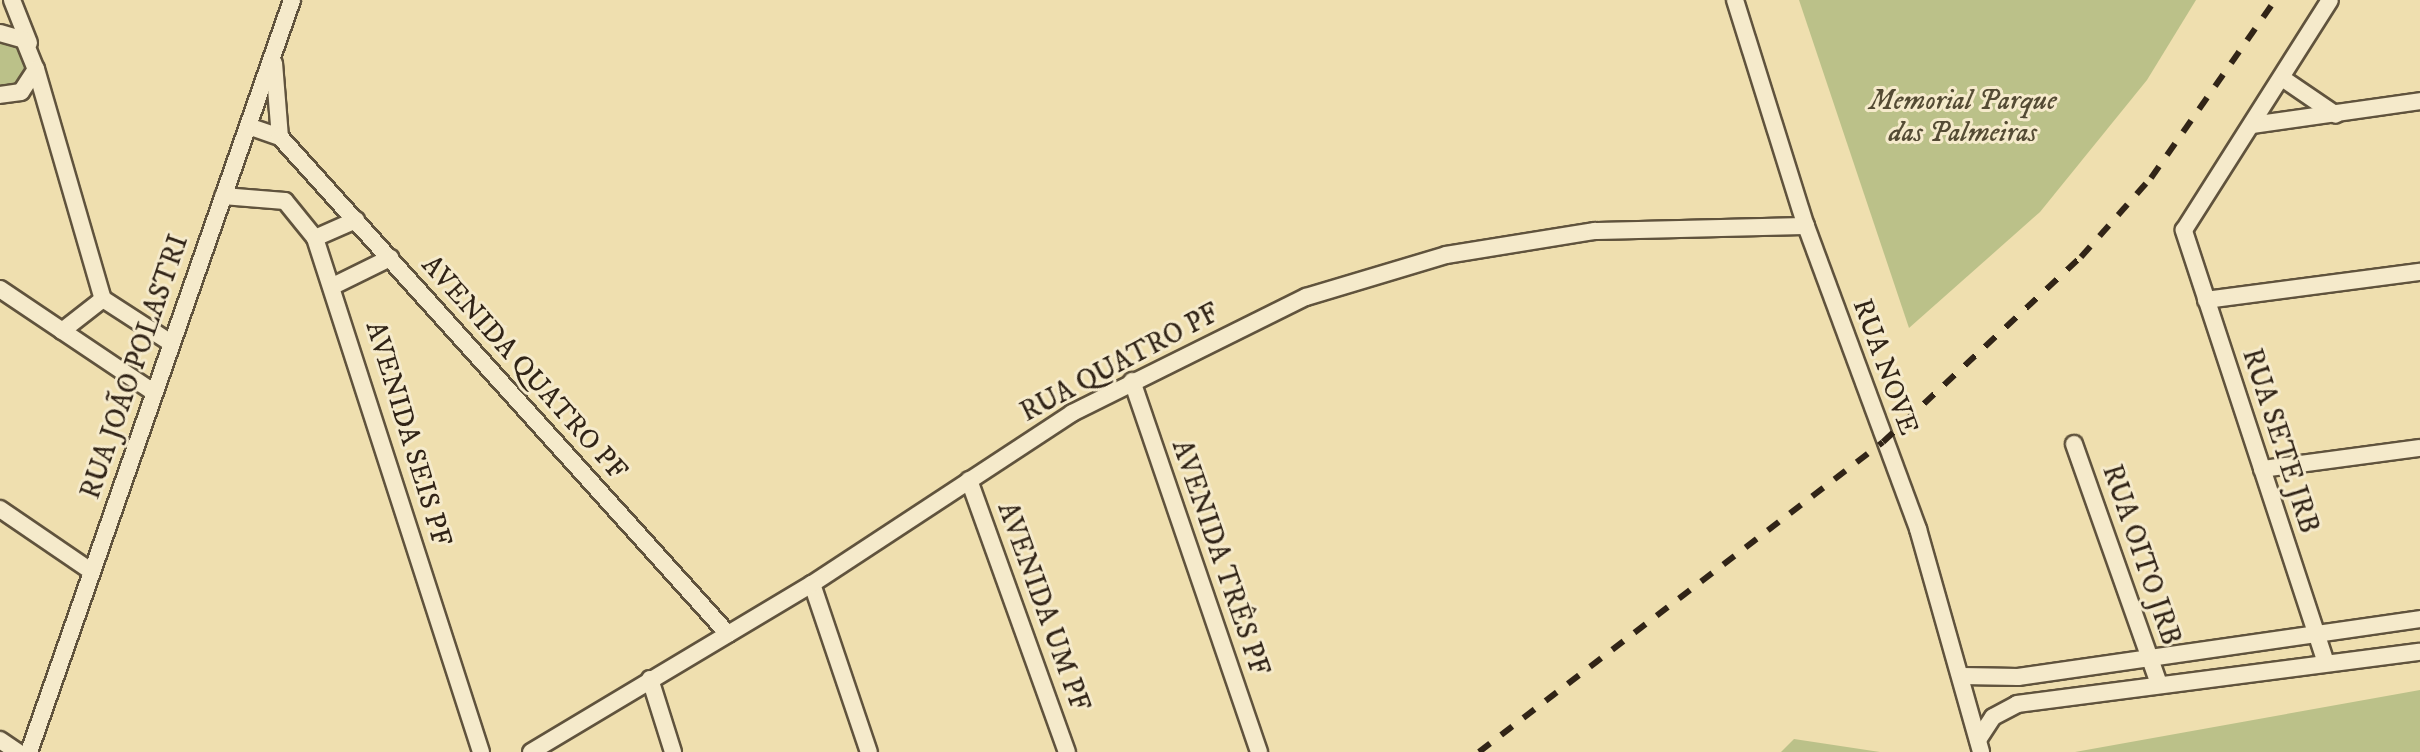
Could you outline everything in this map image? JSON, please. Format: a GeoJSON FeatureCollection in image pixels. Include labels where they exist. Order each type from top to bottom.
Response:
{"type":"FeatureCollection","features":[{"type":"Feature","properties":{"kind":"street"},"geometry":{"type":"LineString","coordinates":[[12,0],[31,48],[103,299],[171,343]]}},
{"type":"Feature","properties":{"kind":"street","name":"RUA JOÃO POLASTRI"},"geometry":{"type":"LineString","coordinates":[[29,752],[292,0]]}},
{"type":"Feature","properties":{"kind":"street","name":"RUA NOVE"},"geometry":{"type":"LineString","coordinates":[[1735,0],[1806,226],[1906,491],[1980,746]]}},
{"type":"Feature","properties":{"kind":"street"},"geometry":{"type":"LineString","coordinates":[[2252,125],[2330,0]]}},
{"type":"Feature","properties":{"kind":"street"},"geometry":{"type":"LineString","coordinates":[[0,33],[31,48]]}},
{"type":"Feature","properties":{"kind":"street"},"geometry":{"type":"LineString","coordinates":[[273,55],[280,137]]}},
{"type":"Feature","properties":{"kind":"street"},"geometry":{"type":"LineString","coordinates":[[0,95],[21,92],[36,69]]}},
{"type":"Feature","properties":{"kind":"street"},"geometry":{"type":"LineString","coordinates":[[2282,78],[2336,115]]}},
{"type":"Feature","properties":{"kind":"street"},"geometry":{"type":"LineString","coordinates":[[2252,125],[2420,101]]}},
{"type":"Feature","properties":{"kind":"street","name":"RUA SETE JRB"},"geometry":{"type":"LineString","coordinates":[[2252,125],[2191,210],[2185,236],[2326,663]]}},
{"type":"Feature","properties":{"kind":"street","name":"AVENIDA QUATRO PF"},"geometry":{"type":"LineString","coordinates":[[248,126],[280,137],[728,634]]}},
{"type":"Feature","properties":{"kind":"street","name":"AVENIDA SEIS PF"},"geometry":{"type":"LineString","coordinates":[[223,196],[285,201],[315,238],[481,752]]}},
{"type":"Feature","properties":{"kind":"street"},"geometry":{"type":"LineString","coordinates":[[315,238],[356,220]]}},
{"type":"Feature","properties":{"kind":"street","name":"RUA QUATRO PF"},"geometry":{"type":"LineString","coordinates":[[531,752],[812,584],[969,480],[1132,381],[1306,297],[1446,255],[1595,231],[1806,226]]}},
{"type":"Feature","properties":{"kind":"street"},"geometry":{"type":"LineString","coordinates":[[333,286],[390,258]]}},
{"type":"Feature","properties":{"kind":"street"},"geometry":{"type":"LineString","coordinates":[[2206,300],[2420,272]]}},
{"type":"Feature","properties":{"kind":"street"},"geometry":{"type":"LineString","coordinates":[[0,289],[153,392]]}},
{"type":"Feature","properties":{"kind":"street"},"geometry":{"type":"LineString","coordinates":[[62,331],[103,299]]}},
{"type":"Feature","properties":{"kind":"street","name":"AVENIDA TRÊS PF"},"geometry":{"type":"LineString","coordinates":[[1132,381],[1259,752]]}},
{"type":"Feature","properties":{"kind":"street","name":"RUA OITO JRB"},"geometry":{"type":"LineString","coordinates":[[2074,444],[2159,684]]}},
{"type":"Feature","properties":{"kind":"street"},"geometry":{"type":"LineString","coordinates":[[2262,469],[2420,448]]}},
{"type":"Feature","properties":{"kind":"street","name":"AVENIDA UM PF"},"geometry":{"type":"LineString","coordinates":[[969,480],[1067,752]]}},
{"type":"Feature","properties":{"kind":"street"},"geometry":{"type":"LineString","coordinates":[[0,509],[91,571]]}},
{"type":"Feature","properties":{"kind":"street"},"geometry":{"type":"LineString","coordinates":[[812,584],[869,752]]}},
{"type":"Feature","properties":{"kind":"street"},"geometry":{"type":"LineString","coordinates":[[1962,676],[2018,677],[2420,619]]}},
{"type":"Feature","properties":{"kind":"street"},"geometry":{"type":"LineString","coordinates":[[1980,746],[1993,717],[2017,704],[2420,652]]}},
{"type":"Feature","properties":{"kind":"street"},"geometry":{"type":"LineString","coordinates":[[650,679],[673,752]]}},
{"type":"Feature","properties":{"kind":"street"},"geometry":{"type":"LineString","coordinates":[[0,740],[18,752]]}},
{"type":"Feature","properties":{"kind":"green space","name":"Memorial Parque das Palmeiras"},"geometry":{"type":"Polygon","coordinates":[[[1799,0],[2196,0],[2147,80],[2040,212],[1909,328],[1799,0]]]}},
{"type":"Feature","properties":{"kind":"green space"},"geometry":{"type":"Polygon","coordinates":[[[0,35],[23,41],[29,81],[0,93],[0,35]]]}},
{"type":"Feature","properties":{"kind":"green space"},"geometry":{"type":"Polygon","coordinates":[[[2420,690],[2420,752],[2075,752],[2420,690]]]}},
{"type":"Feature","properties":{"kind":"green space"},"geometry":{"type":"Polygon","coordinates":[[[1794,739],[1880,752],[1781,752],[1794,739]]]}},
{"type":"Feature","properties":{"kind":"railway"},"geometry":{"type":"LineString","coordinates":[[1479,752],[1883,442],[2081,257],[2151,178],[2275,0]]}}]}
